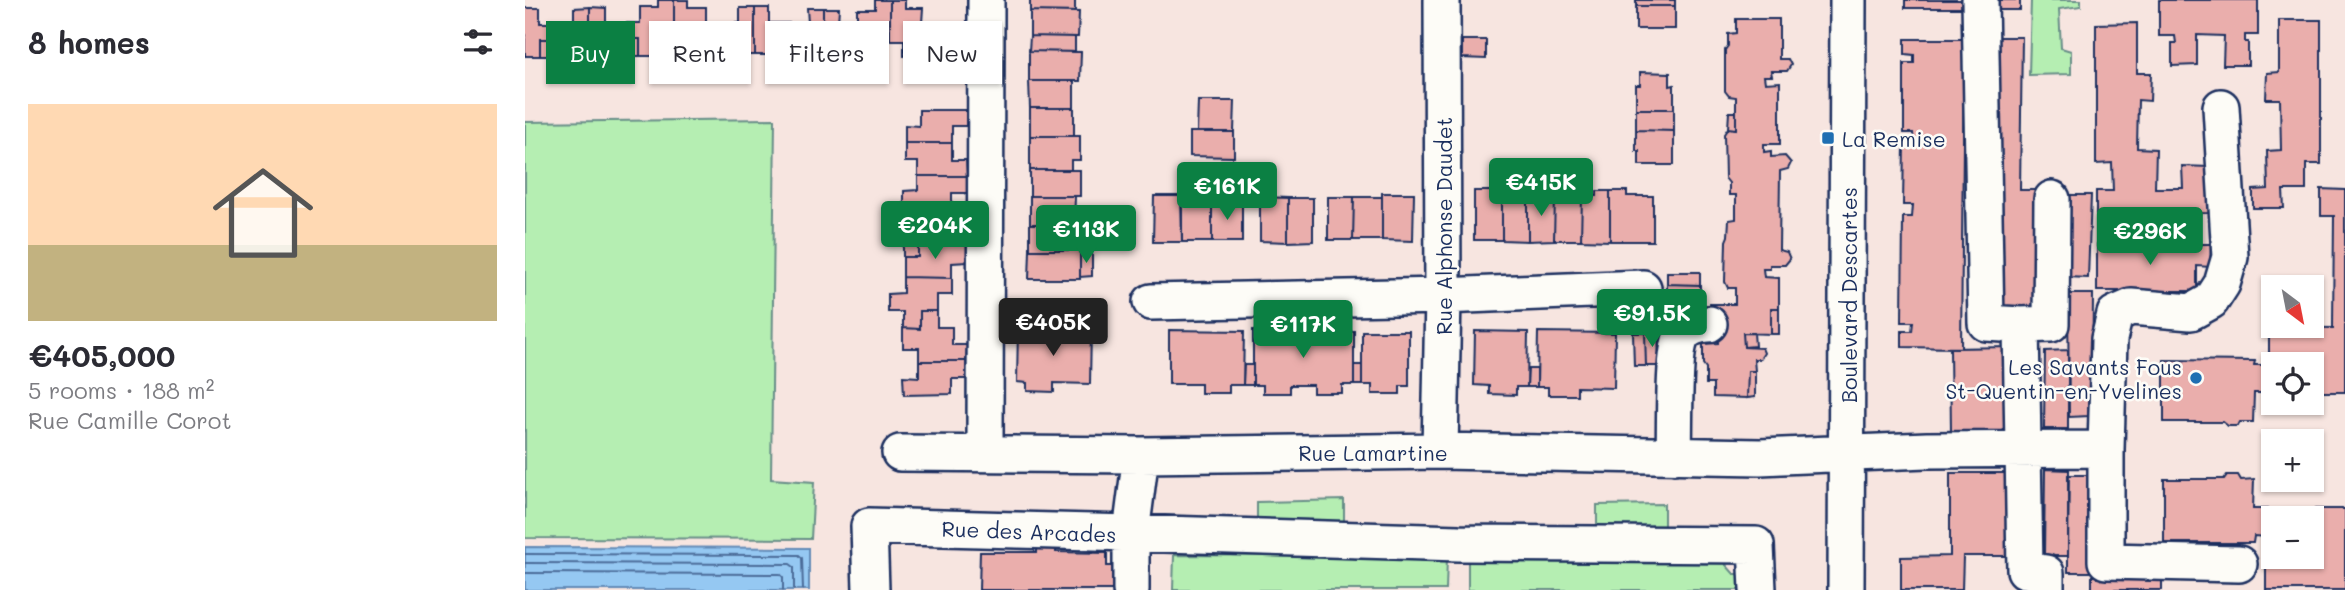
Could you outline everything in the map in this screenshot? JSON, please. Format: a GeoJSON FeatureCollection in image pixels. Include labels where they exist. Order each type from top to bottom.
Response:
{"type":"FeatureCollection","features":[{"type":"Feature","properties":{"kind":"street"},"geometry":{"type":"LineString","coordinates":[[985,453],[986,0]]}},
{"type":"Feature","properties":{"kind":"street","name":"Rue Alphonse Daudet"},"geometry":{"type":"LineString","coordinates":[[1440,451],[1443,296],[1442,0]]}},
{"type":"Feature","properties":{"kind":"street","name":"Boulevard Descartes"},"geometry":{"type":"LineString","coordinates":[[1846,590],[1848,0]]}},
{"type":"Feature","properties":{"kind":"street"},"geometry":{"type":"LineString","coordinates":[[1980,0],[1986,323],[2051,324],[2052,199]]}},
{"type":"Feature","properties":{"kind":"street"},"geometry":{"type":"LineString","coordinates":[[2221,107],[2230,257],[2223,284],[2211,301],[2191,312],[2131,307],[2116,314],[2109,339],[2106,561],[2239,564]]}},
{"type":"Feature","properties":{"kind":"street"},"geometry":{"type":"LineString","coordinates":[[1151,302],[1443,296],[1643,288]]}},
{"type":"Feature","properties":{"kind":"street"},"geometry":{"type":"LineString","coordinates":[[1674,456],[1680,338],[1691,327],[1709,324]]}},
{"type":"Feature","properties":{"kind":"street"},"geometry":{"type":"LineString","coordinates":[[2021,325],[2025,570],[2046,573],[2046,590]]}},
{"type":"Feature","properties":{"kind":"street","name":"Rue Lamartine"},"geometry":{"type":"LineString","coordinates":[[900,453],[1141,455],[1440,451],[1760,457],[2106,449]]}},
{"type":"Feature","properties":{"kind":"street"},"geometry":{"type":"LineString","coordinates":[[1141,455],[1131,533],[1459,543],[1756,545],[1758,590]]}},
{"type":"Feature","properties":{"kind":"street","name":"Rue des Arcades"},"geometry":{"type":"LineString","coordinates":[[871,590],[870,526],[1131,533],[1131,590]]}},
{"type":"Feature","properties":{"kind":"green space"},"geometry":{"type":"Polygon","coordinates":[[[2031,0],[2081,0],[2081,6],[2059,9],[2061,48],[2071,51],[2071,74],[2029,75],[2031,0]]]}},
{"type":"Feature","properties":{"kind":"green space"},"geometry":{"type":"Polygon","coordinates":[[[775,119],[771,479],[814,482],[811,539],[525,538],[525,122],[775,119]]]}},
{"type":"Feature","properties":{"kind":"green space"},"geometry":{"type":"Polygon","coordinates":[[[1344,500],[1344,525],[1257,528],[1257,502],[1344,500]]]}},
{"type":"Feature","properties":{"kind":"green space"},"geometry":{"type":"Polygon","coordinates":[[[1664,504],[1664,533],[1597,533],[1597,505],[1664,504]]]}},
{"type":"Feature","properties":{"kind":"green space"},"geometry":{"type":"Polygon","coordinates":[[[1174,555],[1447,557],[1446,590],[1173,590],[1174,555]]]}},
{"type":"Feature","properties":{"kind":"green space"},"geometry":{"type":"Polygon","coordinates":[[[1468,555],[1726,556],[1726,565],[1734,574],[1747,574],[1747,590],[1468,590],[1468,555]]]}},
{"type":"Feature","properties":{"kind":"water"},"geometry":{"type":"Polygon","coordinates":[[[525,547],[809,548],[809,590],[525,590],[525,547]]]}},
{"type":"Feature","properties":{"kind":"building"},"geometry":{"type":"Polygon","coordinates":[[[658,0],[674,0],[674,21],[649,21],[649,56],[640,56],[640,39],[635,39],[635,23],[640,23],[640,7],[658,7],[658,0]]]}},
{"type":"Feature","properties":{"kind":"building"},"geometry":{"type":"Polygon","coordinates":[[[674,0],[688,0],[688,7],[706,7],[706,21],[674,21],[674,0]]]}},
{"type":"Feature","properties":{"kind":"building"},"geometry":{"type":"Polygon","coordinates":[[[875,0],[890,0],[890,40],[889,21],[857,21],[857,9],[875,9],[875,0]]]}},
{"type":"Feature","properties":{"kind":"building"},"geometry":{"type":"Polygon","coordinates":[[[890,0],[905,0],[905,8],[923,8],[922,21],[903,21],[903,40],[890,40],[890,0]]]}},
{"type":"Feature","properties":{"kind":"building"},"geometry":{"type":"Polygon","coordinates":[[[1030,0],[1075,0],[1075,12],[1030,11],[1030,0]]]}},
{"type":"Feature","properties":{"kind":"building"},"geometry":{"type":"Polygon","coordinates":[[[1636,0],[1675,0],[1675,6],[1636,6],[1636,0]]]}},
{"type":"Feature","properties":{"kind":"building"},"geometry":{"type":"Polygon","coordinates":[[[1905,0],[1963,0],[1963,8],[1905,8],[1905,0]]]}},
{"type":"Feature","properties":{"kind":"building"},"geometry":{"type":"Polygon","coordinates":[[[1996,0],[2020,0],[2020,10],[1996,10],[1996,0]]]}},
{"type":"Feature","properties":{"kind":"building"},"geometry":{"type":"Polygon","coordinates":[[[2159,0],[2258,0],[2258,35],[2245,35],[2245,42],[2248,42],[2248,65],[2223,65],[2224,36],[2197,35],[2197,65],[2172,66],[2172,43],[2176,43],[2175,36],[2159,36],[2159,0]]]}},
{"type":"Feature","properties":{"kind":"building"},"geometry":{"type":"Polygon","coordinates":[[[1636,6],[1675,6],[1675,29],[1636,29],[1636,6]]]}},
{"type":"Feature","properties":{"kind":"building"},"geometry":{"type":"Polygon","coordinates":[[[590,7],[590,21],[574,21],[574,8],[590,7]]]}},
{"type":"Feature","properties":{"kind":"building"},"geometry":{"type":"Polygon","coordinates":[[[590,7],[606,8],[606,21],[590,21],[590,7]]]}},
{"type":"Feature","properties":{"kind":"building"},"geometry":{"type":"Polygon","coordinates":[[[525,8],[540,8],[540,23],[546,23],[546,39],[540,39],[540,56],[525,56],[525,8]]]}},
{"type":"Feature","properties":{"kind":"building"},"geometry":{"type":"Polygon","coordinates":[[[740,8],[755,8],[755,55],[751,55],[751,21],[740,21],[740,8]]]}},
{"type":"Feature","properties":{"kind":"building"},"geometry":{"type":"Polygon","coordinates":[[[755,8],[769,8],[769,21],[765,21],[765,55],[755,55],[755,8]]]}},
{"type":"Feature","properties":{"kind":"building"},"geometry":{"type":"Polygon","coordinates":[[[807,8],[823,8],[823,21],[808,21],[807,8]]]}},
{"type":"Feature","properties":{"kind":"building"},"geometry":{"type":"Polygon","coordinates":[[[823,8],[839,8],[838,21],[823,21],[823,8]]]}},
{"type":"Feature","properties":{"kind":"building"},"geometry":{"type":"Polygon","coordinates":[[[1030,11],[1079,12],[1078,37],[1030,36],[1030,11]]]}},
{"type":"Feature","properties":{"kind":"building"},"geometry":{"type":"Polygon","coordinates":[[[1736,19],[1779,19],[1779,59],[1788,59],[1791,65],[1787,71],[1771,71],[1772,76],[1764,76],[1765,83],[1780,82],[1780,144],[1764,144],[1764,152],[1771,151],[1771,157],[1785,156],[1791,163],[1788,169],[1780,171],[1779,250],[1787,252],[1790,259],[1785,265],[1770,265],[1770,269],[1763,269],[1764,277],[1779,278],[1779,308],[1771,308],[1771,334],[1743,333],[1744,347],[1762,348],[1764,353],[1760,359],[1754,359],[1755,371],[1748,371],[1747,398],[1713,397],[1713,384],[1706,384],[1706,368],[1703,364],[1703,344],[1718,343],[1718,331],[1709,330],[1710,304],[1735,304],[1735,288],[1728,288],[1725,282],[1726,241],[1729,220],[1736,219],[1736,195],[1729,195],[1729,183],[1725,178],[1724,134],[1728,128],[1736,129],[1736,97],[1729,96],[1725,91],[1725,50],[1728,46],[1728,34],[1736,33],[1736,19]]]}},
{"type":"Feature","properties":{"kind":"building"},"geometry":{"type":"Polygon","coordinates":[[[2279,20],[2321,20],[2321,164],[2306,164],[2306,190],[2283,190],[2284,208],[2253,208],[2253,190],[2268,189],[2267,151],[2281,150],[2280,99],[2266,99],[2267,73],[2279,72],[2279,20]]]}},
{"type":"Feature","properties":{"kind":"building"},"geometry":{"type":"Polygon","coordinates":[[[2137,23],[2137,73],[2151,73],[2150,101],[2138,100],[2137,148],[2156,149],[2155,188],[2183,188],[2182,166],[2210,167],[2209,213],[2096,214],[2096,191],[2113,191],[2112,163],[2096,164],[2096,24],[2137,23]]]}},
{"type":"Feature","properties":{"kind":"building"},"geometry":{"type":"Polygon","coordinates":[[[1030,36],[1075,37],[1075,52],[1029,51],[1030,36]]]}},
{"type":"Feature","properties":{"kind":"building"},"geometry":{"type":"Polygon","coordinates":[[[1997,37],[2022,37],[2020,190],[2040,190],[2039,309],[1993,307],[1997,37]]]}},
{"type":"Feature","properties":{"kind":"building"},"geometry":{"type":"Polygon","coordinates":[[[540,39],[546,39],[546,56],[540,56],[540,39]]]}},
{"type":"Feature","properties":{"kind":"building"},"geometry":{"type":"Polygon","coordinates":[[[635,39],[640,39],[640,56],[635,56],[635,39]]]}},
{"type":"Feature","properties":{"kind":"building"},"geometry":{"type":"Polygon","coordinates":[[[1905,39],[1964,39],[1961,348],[1902,347],[1902,331],[1912,331],[1913,322],[1902,322],[1903,217],[1912,217],[1913,205],[1903,205],[1904,144],[1914,144],[1913,133],[1904,133],[1904,63],[1914,63],[1914,55],[1905,54],[1905,39]]]}},
{"type":"Feature","properties":{"kind":"building"},"geometry":{"type":"Polygon","coordinates":[[[1462,40],[1486,40],[1486,59],[1462,58],[1462,40]]]}},
{"type":"Feature","properties":{"kind":"building"},"geometry":{"type":"Polygon","coordinates":[[[1029,51],[1081,52],[1080,81],[1029,81],[1029,51]]]}},
{"type":"Feature","properties":{"kind":"building"},"geometry":{"type":"Polygon","coordinates":[[[1640,72],[1670,73],[1670,86],[1674,85],[1674,109],[1636,109],[1636,85],[1640,85],[1640,72]]]}},
{"type":"Feature","properties":{"kind":"building"},"geometry":{"type":"Polygon","coordinates":[[[1029,81],[1074,81],[1074,108],[1030,108],[1029,81]]]}},
{"type":"Feature","properties":{"kind":"building"},"geometry":{"type":"Polygon","coordinates":[[[1198,101],[1235,101],[1234,132],[1197,132],[1198,101]]]}},
{"type":"Feature","properties":{"kind":"building"},"geometry":{"type":"Polygon","coordinates":[[[1030,108],[1074,108],[1074,136],[1030,136],[1030,108]]]}},
{"type":"Feature","properties":{"kind":"building"},"geometry":{"type":"Polygon","coordinates":[[[1636,109],[1674,109],[1674,131],[1636,130],[1636,109]]]}},
{"type":"Feature","properties":{"kind":"building"},"geometry":{"type":"Polygon","coordinates":[[[919,110],[966,110],[966,126],[952,126],[952,143],[905,143],[905,125],[919,126],[919,110]]]}},
{"type":"Feature","properties":{"kind":"building"},"geometry":{"type":"Polygon","coordinates":[[[1729,112],[1736,112],[1736,129],[1728,128],[1729,112]]]}},
{"type":"Feature","properties":{"kind":"building"},"geometry":{"type":"Polygon","coordinates":[[[1636,130],[1674,131],[1674,165],[1639,165],[1636,130]]]}},
{"type":"Feature","properties":{"kind":"building"},"geometry":{"type":"Polygon","coordinates":[[[1190,132],[1234,132],[1234,157],[1190,156],[1190,132]]]}},
{"type":"Feature","properties":{"kind":"building"},"geometry":{"type":"Polygon","coordinates":[[[1030,136],[1080,136],[1080,160],[1071,160],[1071,170],[1030,170],[1030,136]]]}},
{"type":"Feature","properties":{"kind":"building"},"geometry":{"type":"Polygon","coordinates":[[[905,143],[952,143],[952,160],[966,160],[967,176],[918,176],[918,162],[905,162],[905,143]]]}},
{"type":"Feature","properties":{"kind":"building"},"geometry":{"type":"Polygon","coordinates":[[[1030,170],[1080,170],[1080,196],[1030,196],[1030,170]]]}},
{"type":"Feature","properties":{"kind":"building"},"geometry":{"type":"Polygon","coordinates":[[[918,176],[967,176],[967,193],[952,193],[952,210],[904,210],[904,191],[918,190],[918,176]]]}},
{"type":"Feature","properties":{"kind":"building"},"geometry":{"type":"Polygon","coordinates":[[[2321,189],[2345,190],[2345,392],[2324,392],[2324,352],[2269,352],[2269,338],[2324,338],[2324,328],[2333,328],[2334,216],[2321,216],[2321,189]]]}},
{"type":"Feature","properties":{"kind":"building"},"geometry":{"type":"Polygon","coordinates":[[[1474,191],[1502,191],[1502,240],[1474,240],[1474,191]]]}},
{"type":"Feature","properties":{"kind":"building"},"geometry":{"type":"Polygon","coordinates":[[[1597,191],[1610,191],[1610,241],[1581,240],[1582,196],[1597,196],[1597,191]]]}},
{"type":"Feature","properties":{"kind":"building"},"geometry":{"type":"Polygon","coordinates":[[[1610,191],[1627,191],[1627,196],[1653,196],[1653,241],[1610,241],[1610,191]]]}},
{"type":"Feature","properties":{"kind":"building"},"geometry":{"type":"Polygon","coordinates":[[[1382,193],[1414,193],[1413,241],[1382,240],[1382,193]]]}},
{"type":"Feature","properties":{"kind":"building"},"geometry":{"type":"Polygon","coordinates":[[[2069,195],[2091,195],[2088,278],[2067,277],[2069,195]]]}},
{"type":"Feature","properties":{"kind":"building"},"geometry":{"type":"Polygon","coordinates":[[[1030,196],[1075,196],[1074,224],[1030,224],[1030,196]]]}},
{"type":"Feature","properties":{"kind":"building"},"geometry":{"type":"Polygon","coordinates":[[[1154,196],[1181,196],[1182,242],[1153,242],[1154,196]]]}},
{"type":"Feature","properties":{"kind":"building"},"geometry":{"type":"Polygon","coordinates":[[[1502,196],[1528,196],[1528,241],[1502,240],[1502,196]]]}},
{"type":"Feature","properties":{"kind":"building"},"geometry":{"type":"Polygon","coordinates":[[[1528,196],[1555,196],[1554,240],[1528,241],[1528,196]]]}},
{"type":"Feature","properties":{"kind":"building"},"geometry":{"type":"Polygon","coordinates":[[[1555,196],[1582,196],[1581,240],[1554,240],[1555,196]]]}},
{"type":"Feature","properties":{"kind":"building"},"geometry":{"type":"Polygon","coordinates":[[[1260,197],[1288,198],[1288,242],[1260,241],[1260,197]]]}},
{"type":"Feature","properties":{"kind":"building"},"geometry":{"type":"Polygon","coordinates":[[[1328,197],[1354,197],[1353,240],[1328,240],[1328,197]]]}},
{"type":"Feature","properties":{"kind":"building"},"geometry":{"type":"Polygon","coordinates":[[[1354,197],[1382,197],[1382,240],[1353,240],[1354,197]]]}},
{"type":"Feature","properties":{"kind":"building"},"geometry":{"type":"Polygon","coordinates":[[[1288,198],[1313,198],[1313,241],[1288,242],[1288,198]]]}},
{"type":"Feature","properties":{"kind":"building"},"geometry":{"type":"Polygon","coordinates":[[[1182,202],[1212,202],[1212,242],[1182,242],[1182,202]]]}},
{"type":"Feature","properties":{"kind":"building"},"geometry":{"type":"Polygon","coordinates":[[[1212,202],[1242,202],[1242,242],[1212,242],[1212,202]]]}},
{"type":"Feature","properties":{"kind":"building"},"geometry":{"type":"Polygon","coordinates":[[[903,211],[954,211],[953,228],[967,228],[967,244],[918,244],[918,231],[903,231],[903,211]]]}},
{"type":"Feature","properties":{"kind":"building"},"geometry":{"type":"Polygon","coordinates":[[[1030,224],[1074,224],[1074,250],[1030,250],[1030,224]]]}},
{"type":"Feature","properties":{"kind":"building"},"geometry":{"type":"Polygon","coordinates":[[[903,231],[918,231],[918,244],[903,244],[903,231]]]}},
{"type":"Feature","properties":{"kind":"building"},"geometry":{"type":"Polygon","coordinates":[[[903,244],[918,244],[918,257],[903,257],[903,244]]]}},
{"type":"Feature","properties":{"kind":"building"},"geometry":{"type":"Polygon","coordinates":[[[918,244],[967,244],[967,262],[952,263],[952,278],[903,277],[903,257],[918,257],[918,244]]]}},
{"type":"Feature","properties":{"kind":"building"},"geometry":{"type":"Polygon","coordinates":[[[2097,244],[2211,244],[2210,267],[2197,266],[2197,291],[2097,291],[2097,244]]]}},
{"type":"Feature","properties":{"kind":"building"},"geometry":{"type":"Polygon","coordinates":[[[1030,250],[1080,250],[1080,279],[1029,279],[1030,250]]]}},
{"type":"Feature","properties":{"kind":"building"},"geometry":{"type":"Polygon","coordinates":[[[1080,253],[1092,254],[1092,276],[1080,277],[1080,253]]]}},
{"type":"Feature","properties":{"kind":"building"},"geometry":{"type":"Polygon","coordinates":[[[1667,272],[1700,272],[1700,285],[1667,284],[1667,272]]]}},
{"type":"Feature","properties":{"kind":"building"},"geometry":{"type":"Polygon","coordinates":[[[903,277],[952,278],[952,295],[937,295],[937,311],[920,311],[920,329],[903,328],[903,312],[888,312],[888,294],[903,293],[903,277]]]}},
{"type":"Feature","properties":{"kind":"building"},"geometry":{"type":"Polygon","coordinates":[[[1667,284],[1700,285],[1700,298],[1667,298],[1667,284]]]}},
{"type":"Feature","properties":{"kind":"building"},"geometry":{"type":"Polygon","coordinates":[[[2068,294],[2093,294],[2092,401],[2088,402],[2089,416],[2069,417],[2068,294]]]}},
{"type":"Feature","properties":{"kind":"building"},"geometry":{"type":"Polygon","coordinates":[[[1771,308],[1779,308],[1779,334],[1771,334],[1771,308]]]}},
{"type":"Feature","properties":{"kind":"building"},"geometry":{"type":"Polygon","coordinates":[[[920,311],[937,311],[937,327],[952,327],[952,345],[967,345],[966,361],[919,361],[919,348],[903,348],[903,328],[920,329],[920,311]]]}},
{"type":"Feature","properties":{"kind":"building"},"geometry":{"type":"Polygon","coordinates":[[[1018,328],[1091,330],[1090,384],[1054,383],[1054,392],[1027,391],[1027,383],[1017,382],[1018,328]]]}},
{"type":"Feature","properties":{"kind":"building"},"geometry":{"type":"Polygon","coordinates":[[[1169,330],[1244,331],[1243,385],[1229,385],[1229,393],[1201,393],[1201,384],[1169,384],[1169,330]]]}},
{"type":"Feature","properties":{"kind":"building"},"geometry":{"type":"Polygon","coordinates":[[[1253,330],[1354,331],[1354,385],[1342,385],[1342,393],[1313,393],[1313,385],[1290,385],[1290,393],[1263,393],[1263,385],[1253,385],[1253,330]]]}},
{"type":"Feature","properties":{"kind":"building"},"geometry":{"type":"Polygon","coordinates":[[[1362,331],[1409,331],[1409,386],[1400,386],[1400,394],[1372,394],[1372,385],[1362,385],[1362,331]]]}},
{"type":"Feature","properties":{"kind":"building"},"geometry":{"type":"Polygon","coordinates":[[[1475,331],[1528,332],[1527,387],[1516,387],[1516,395],[1489,394],[1489,386],[1474,385],[1475,331]]]}},
{"type":"Feature","properties":{"kind":"building"},"geometry":{"type":"Polygon","coordinates":[[[1538,332],[1615,333],[1614,388],[1577,387],[1577,395],[1548,395],[1548,387],[1537,387],[1538,332]]]}},
{"type":"Feature","properties":{"kind":"building"},"geometry":{"type":"Polygon","coordinates":[[[1658,332],[1659,366],[1646,366],[1645,333],[1658,332]]]}},
{"type":"Feature","properties":{"kind":"building"},"geometry":{"type":"Polygon","coordinates":[[[1633,333],[1645,333],[1646,366],[1634,366],[1633,333]]]}},
{"type":"Feature","properties":{"kind":"building"},"geometry":{"type":"Polygon","coordinates":[[[1743,333],[1754,333],[1755,346],[1744,347],[1743,333]]]}},
{"type":"Feature","properties":{"kind":"building"},"geometry":{"type":"Polygon","coordinates":[[[2010,347],[2009,434],[1951,433],[1950,348],[2010,347]]]}},
{"type":"Feature","properties":{"kind":"building"},"geometry":{"type":"Polygon","coordinates":[[[2068,350],[2068,429],[2044,429],[2045,351],[2068,350]]]}},
{"type":"Feature","properties":{"kind":"building"},"geometry":{"type":"Polygon","coordinates":[[[2164,360],[2255,361],[2254,365],[2261,365],[2261,393],[2254,393],[2253,422],[2228,426],[2223,422],[2164,422],[2164,360]]]}},
{"type":"Feature","properties":{"kind":"building"},"geometry":{"type":"Polygon","coordinates":[[[919,361],[966,361],[966,379],[952,379],[952,394],[904,395],[903,376],[919,377],[919,361]]]}},
{"type":"Feature","properties":{"kind":"building"},"geometry":{"type":"Polygon","coordinates":[[[1244,365],[1253,365],[1253,385],[1243,385],[1244,365]]]}},
{"type":"Feature","properties":{"kind":"building"},"geometry":{"type":"Polygon","coordinates":[[[1354,365],[1362,365],[1362,385],[1354,385],[1354,365]]]}},
{"type":"Feature","properties":{"kind":"building"},"geometry":{"type":"Polygon","coordinates":[[[1528,369],[1537,369],[1537,387],[1527,387],[1528,369]]]}},
{"type":"Feature","properties":{"kind":"building"},"geometry":{"type":"Polygon","coordinates":[[[1748,371],[1755,371],[1755,397],[1747,398],[1748,371]]]}},
{"type":"Feature","properties":{"kind":"building"},"geometry":{"type":"Polygon","coordinates":[[[2045,469],[2069,470],[2068,556],[2044,556],[2045,469]]]}},
{"type":"Feature","properties":{"kind":"building"},"geometry":{"type":"Polygon","coordinates":[[[1950,473],[2011,473],[2010,556],[1963,556],[1962,590],[1901,590],[1901,557],[1950,556],[1950,473]]]}},
{"type":"Feature","properties":{"kind":"building"},"geometry":{"type":"Polygon","coordinates":[[[2068,475],[2087,475],[2088,493],[2092,493],[2091,572],[2068,572],[2068,475]]]}},
{"type":"Feature","properties":{"kind":"building"},"geometry":{"type":"Polygon","coordinates":[[[2227,475],[2238,475],[2241,480],[2254,479],[2253,509],[2261,509],[2261,537],[2254,536],[2253,543],[2164,543],[2164,479],[2224,479],[2227,475]]]}},
{"type":"Feature","properties":{"kind":"building"},"geometry":{"type":"Polygon","coordinates":[[[2324,509],[2345,509],[2345,590],[2266,590],[2266,569],[2324,569],[2324,509]]]}},
{"type":"Feature","properties":{"kind":"building"},"geometry":{"type":"Polygon","coordinates":[[[1056,541],[1056,552],[1107,553],[1107,566],[1117,566],[1117,590],[979,590],[980,552],[1037,552],[1037,542],[1056,541]]]}},
{"type":"Feature","properties":{"kind":"building"},"geometry":{"type":"Polygon","coordinates":[[[2092,576],[2162,576],[2162,590],[2092,590],[2092,576]]]}},
{"type":"Feature","properties":{"kind":"place","name":"La Remise"},"geometry":{"type":"Point","coordinates":[1828,138]}},
{"type":"Feature","properties":{"kind":"place","name":"Les Savants Fous St-Quentin-en-Yvelines"},"geometry":{"type":"Point","coordinates":[2196,378]}}]}
